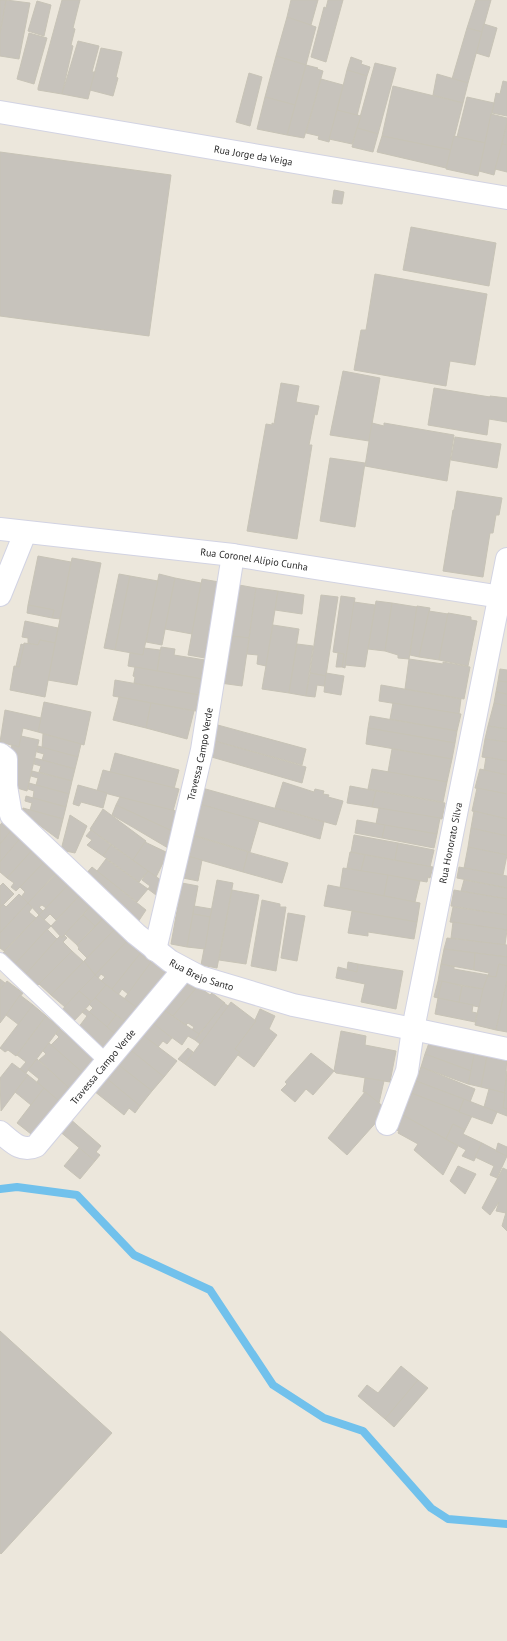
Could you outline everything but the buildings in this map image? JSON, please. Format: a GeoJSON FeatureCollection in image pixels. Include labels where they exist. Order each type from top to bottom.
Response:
{"type":"FeatureCollection","features":[{"type":"Feature","properties":{"kind":"street","name":"Rua Jorge da Veiga"},"geometry":{"type":"LineString","coordinates":[[0,112],[507,198]]}},
{"type":"Feature","properties":{"kind":"street","name":"Rua Coronel Alípio Cunha"},"geometry":{"type":"LineString","coordinates":[[0,530],[233,555],[503,598]]}},
{"type":"Feature","properties":{"kind":"street"},"geometry":{"type":"LineString","coordinates":[[0,595],[25,533]]}},
{"type":"Feature","properties":{"kind":"street","name":"Travessa Campo Verde"},"geometry":{"type":"LineString","coordinates":[[155,950],[202,750],[233,555]]}},
{"type":"Feature","properties":{"kind":"street","name":"Rua Honorato Silva"},"geometry":{"type":"LineString","coordinates":[[387,1124],[406,1071],[413,1029],[503,598],[507,559]]}},
{"type":"Feature","properties":{"kind":"street","name":"Rua Brejo Santo"},"geometry":{"type":"LineString","coordinates":[[0,754],[6,759],[6,786],[11,816],[136,934],[155,950],[184,969],[200,978],[292,1005],[507,1049]]}},
{"type":"Feature","properties":{"kind":"street","name":"Travessa Campo Verde"},"geometry":{"type":"LineString","coordinates":[[0,1132],[19,1147],[30,1149],[36,1146],[184,969]]}},
{"type":"Feature","properties":{"kind":"lane"},"geometry":{"type":"LineString","coordinates":[[0,960],[107,1062]]}},
{"type":"Feature","properties":{"kind":"waterway"},"geometry":{"type":"LineString","coordinates":[[0,1189],[17,1187],[77,1195],[134,1255],[210,1290],[273,1385],[324,1418],[363,1431],[431,1508],[448,1519],[507,1524]]}}]}
